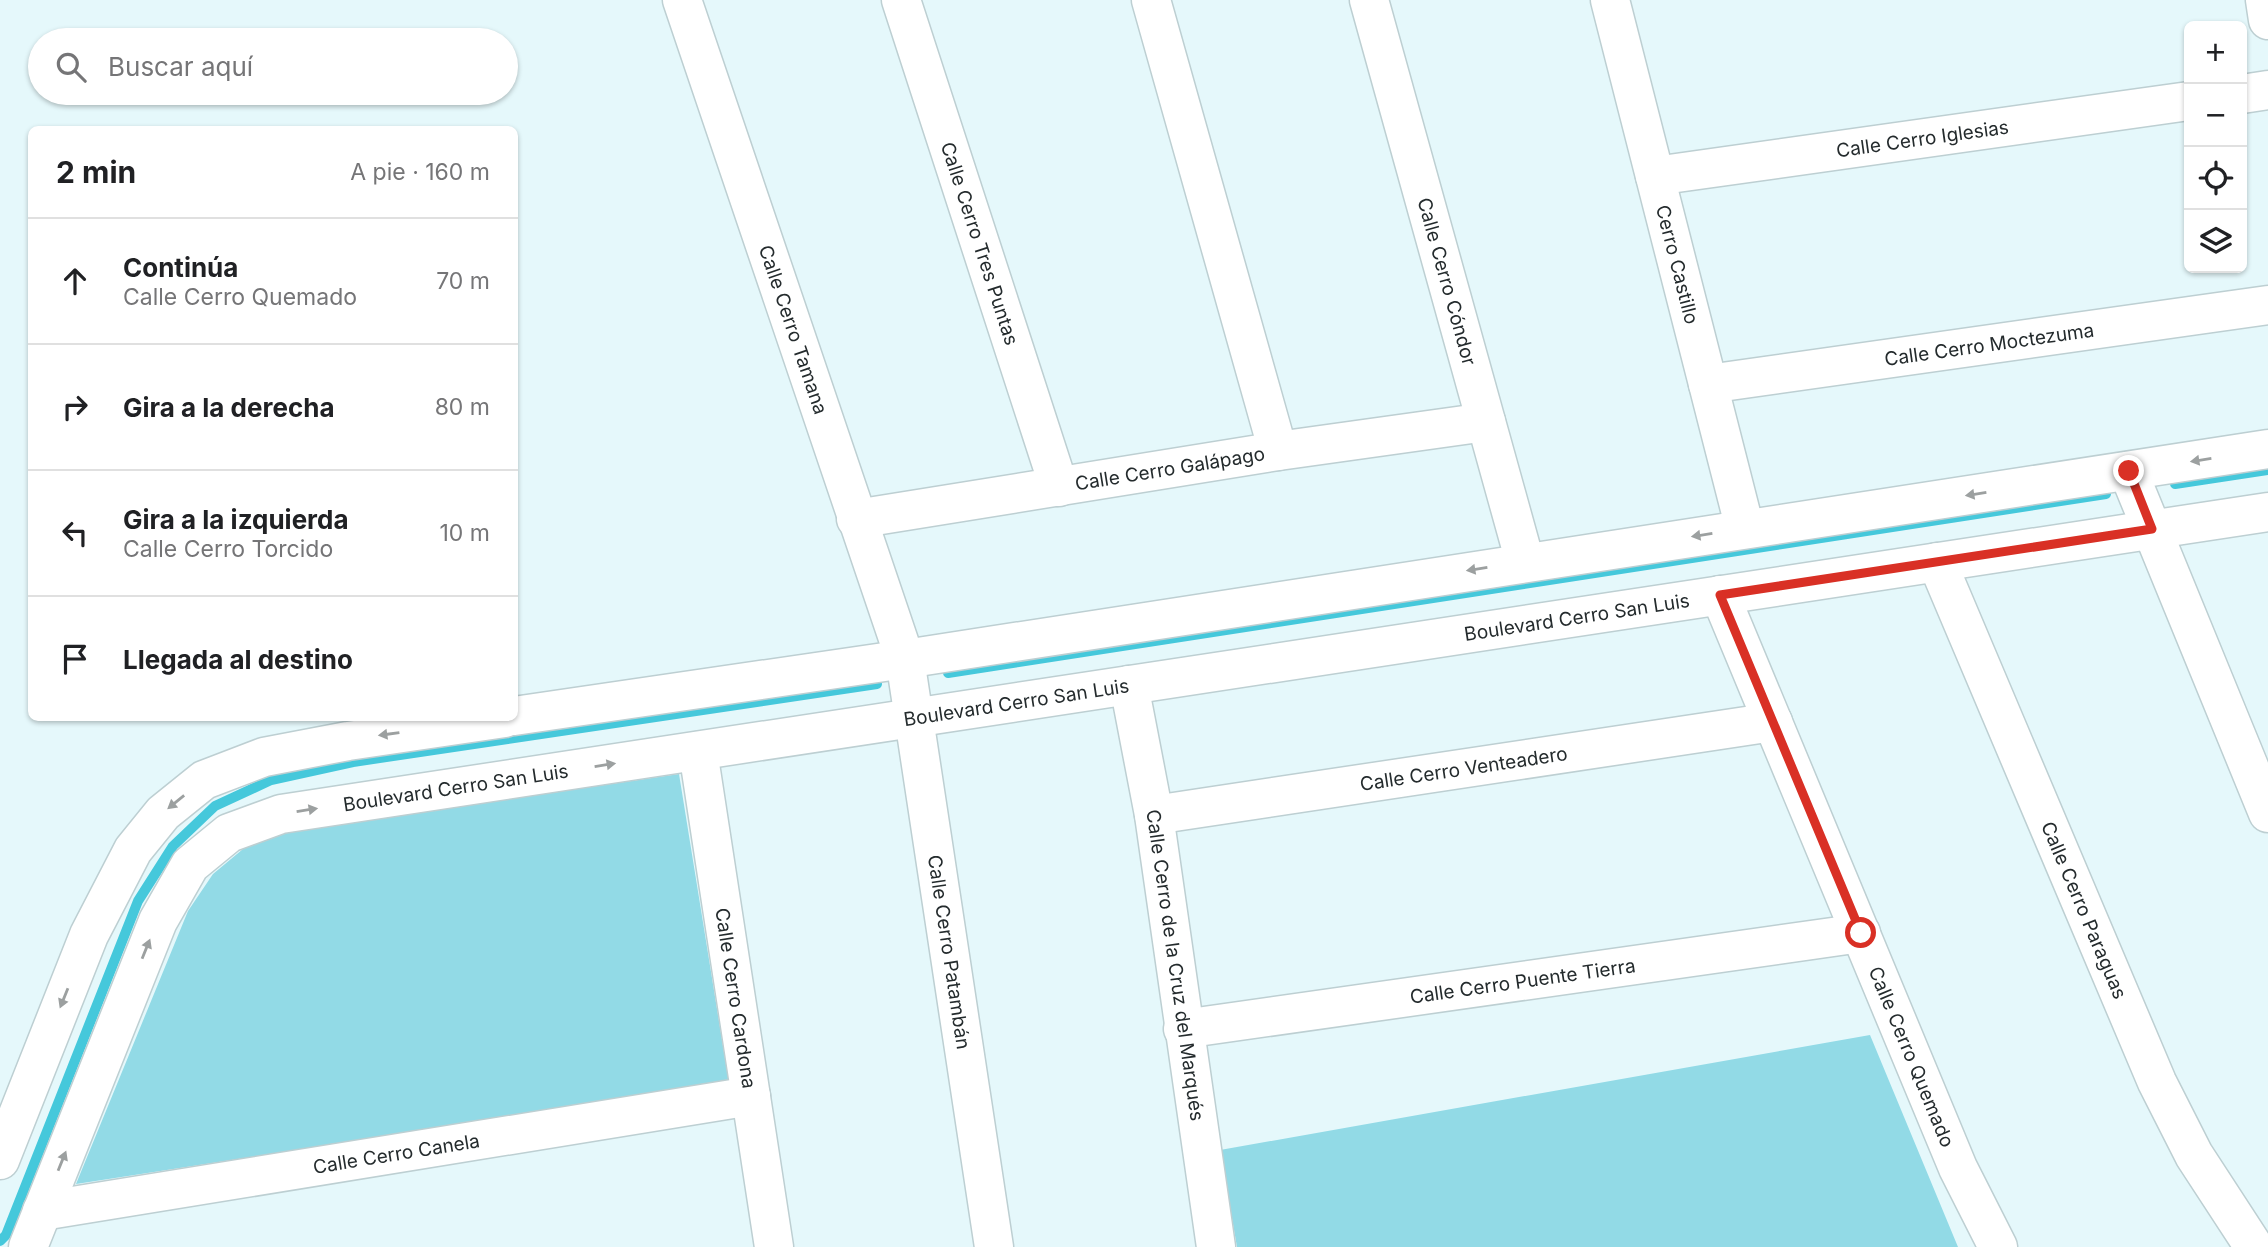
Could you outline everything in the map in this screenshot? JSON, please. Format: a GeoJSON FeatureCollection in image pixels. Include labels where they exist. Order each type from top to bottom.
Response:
{"type":"FeatureCollection","features":[{"type":"Feature","properties":{"kind":"street","name":"Calle Cerro Tamana"},"geometry":{"type":"LineString","coordinates":[[682,0],[905,659]]}},
{"type":"Feature","properties":{"kind":"street","name":"Calle Cerro Tres Puntas"},"geometry":{"type":"LineString","coordinates":[[901,0],[1059,487]]}},
{"type":"Feature","properties":{"kind":"street"},"geometry":{"type":"LineString","coordinates":[[1151,0],[1278,451]]}},
{"type":"Feature","properties":{"kind":"street","name":"Calle Cerro Cóndor"},"geometry":{"type":"LineString","coordinates":[[1369,0],[1524,562]]}},
{"type":"Feature","properties":{"kind":"street","name":"Cerro Castillo"},"geometry":{"type":"LineString","coordinates":[[1611,0],[1745,529]]}},
{"type":"Feature","properties":{"kind":"street"},"geometry":{"type":"LineString","coordinates":[[2265,0],[2268,20]]}},
{"type":"Feature","properties":{"kind":"street"},"geometry":{"type":"LineString","coordinates":[[2247,93],[2268,90]]}},
{"type":"Feature","properties":{"kind":"street","name":"Calle Cerro Iglesias"},"geometry":{"type":"LineString","coordinates":[[1656,176],[2184,102]]}},
{"type":"Feature","properties":{"kind":"street","name":"Calle Cerro Moctezuma"},"geometry":{"type":"LineString","coordinates":[[1709,384],[2268,305]]}},
{"type":"Feature","properties":{"kind":"street","name":"Calle Cerro Galápago"},"geometry":{"type":"LineString","coordinates":[[856,519],[1278,451],[1486,422]]}},
{"type":"Feature","properties":{"kind":"street"},"geometry":{"type":"LineString","coordinates":[[518,715],[905,659],[2268,450]]}},
{"type":"Feature","properties":{"kind":"street"},"geometry":{"type":"LineString","coordinates":[[2129,471],[2268,813]]}},
{"type":"Feature","properties":{"kind":"street","name":"Boulevard Cerro San Luis"},"geometry":{"type":"LineString","coordinates":[[28,1247],[158,921],[190,865],[229,833],[281,814],[2268,512]]}},
{"type":"Feature","properties":{"kind":"street","name":"Calle Cerro Paraguas"},"geometry":{"type":"LineString","coordinates":[[1937,562],[2157,1083],[2194,1155],[2254,1247]]}},
{"type":"Feature","properties":{"kind":"street","name":"Calle Cerro Quemado"},"geometry":{"type":"LineString","coordinates":[[1720,595],[1958,1168],[1998,1247]]}},
{"type":"Feature","properties":{"kind":"street","name":"Calle Cerro Patambán"},"geometry":{"type":"LineString","coordinates":[[905,659],[994,1247]]}},
{"type":"Feature","properties":{"kind":"street","name":"Calle Cerro de la Cruz del Marqués"},"geometry":{"type":"LineString","coordinates":[[1129,685],[1154,816],[1216,1247]]}},
{"type":"Feature","properties":{"kind":"street"},"geometry":{"type":"LineString","coordinates":[[0,1160],[89,935],[133,850],[163,813],[204,780],[264,757],[348,741],[485,721]]}},
{"type":"Feature","properties":{"kind":"street","name":"Calle Cerro Venteadero"},"geometry":{"type":"LineString","coordinates":[[1154,816],[1773,722]]}},
{"type":"Feature","properties":{"kind":"street","name":"Calle Cerro Cardona"},"geometry":{"type":"LineString","coordinates":[[698,751],[774,1247]]}},
{"type":"Feature","properties":{"kind":"street","name":"Calle Cerro Puente Tierra"},"geometry":{"type":"LineString","coordinates":[[1183,1029],[1861,933]]}},
{"type":"Feature","properties":{"kind":"street","name":"Calle Cerro Canela"},"geometry":{"type":"LineString","coordinates":[[42,1211],[751,1096]]}},
{"type":"Feature","properties":{"kind":"shaded area"},"geometry":{"type":"Polygon","coordinates":[[[679,774],[729,1083],[76,1184],[188,911],[213,874],[243,849],[284,832],[679,774]]]}},
{"type":"Feature","properties":{"kind":"shaded area"},"geometry":{"type":"Polygon","coordinates":[[[1870,1035],[1958,1247],[1237,1247],[1220,1150],[1870,1035]]]}},
{"type":"Feature","properties":{"kind":"waterway"},"geometry":{"type":"LineString","coordinates":[[2175,484],[2268,470]]}},
{"type":"Feature","properties":{"kind":"waterway"},"geometry":{"type":"LineString","coordinates":[[948,673],[2106,494]]}},
{"type":"Feature","properties":{"kind":"waterway"},"geometry":{"type":"LineString","coordinates":[[0,1241],[6,1235],[138,901],[173,846],[215,806],[271,780],[353,762],[877,684]]}},
{"type":"Feature","properties":{"kind":"route"},"geometry":{"type":"LineString","coordinates":[[1861,933],[1720,595],[2152,529],[2129,471]]}}]}
